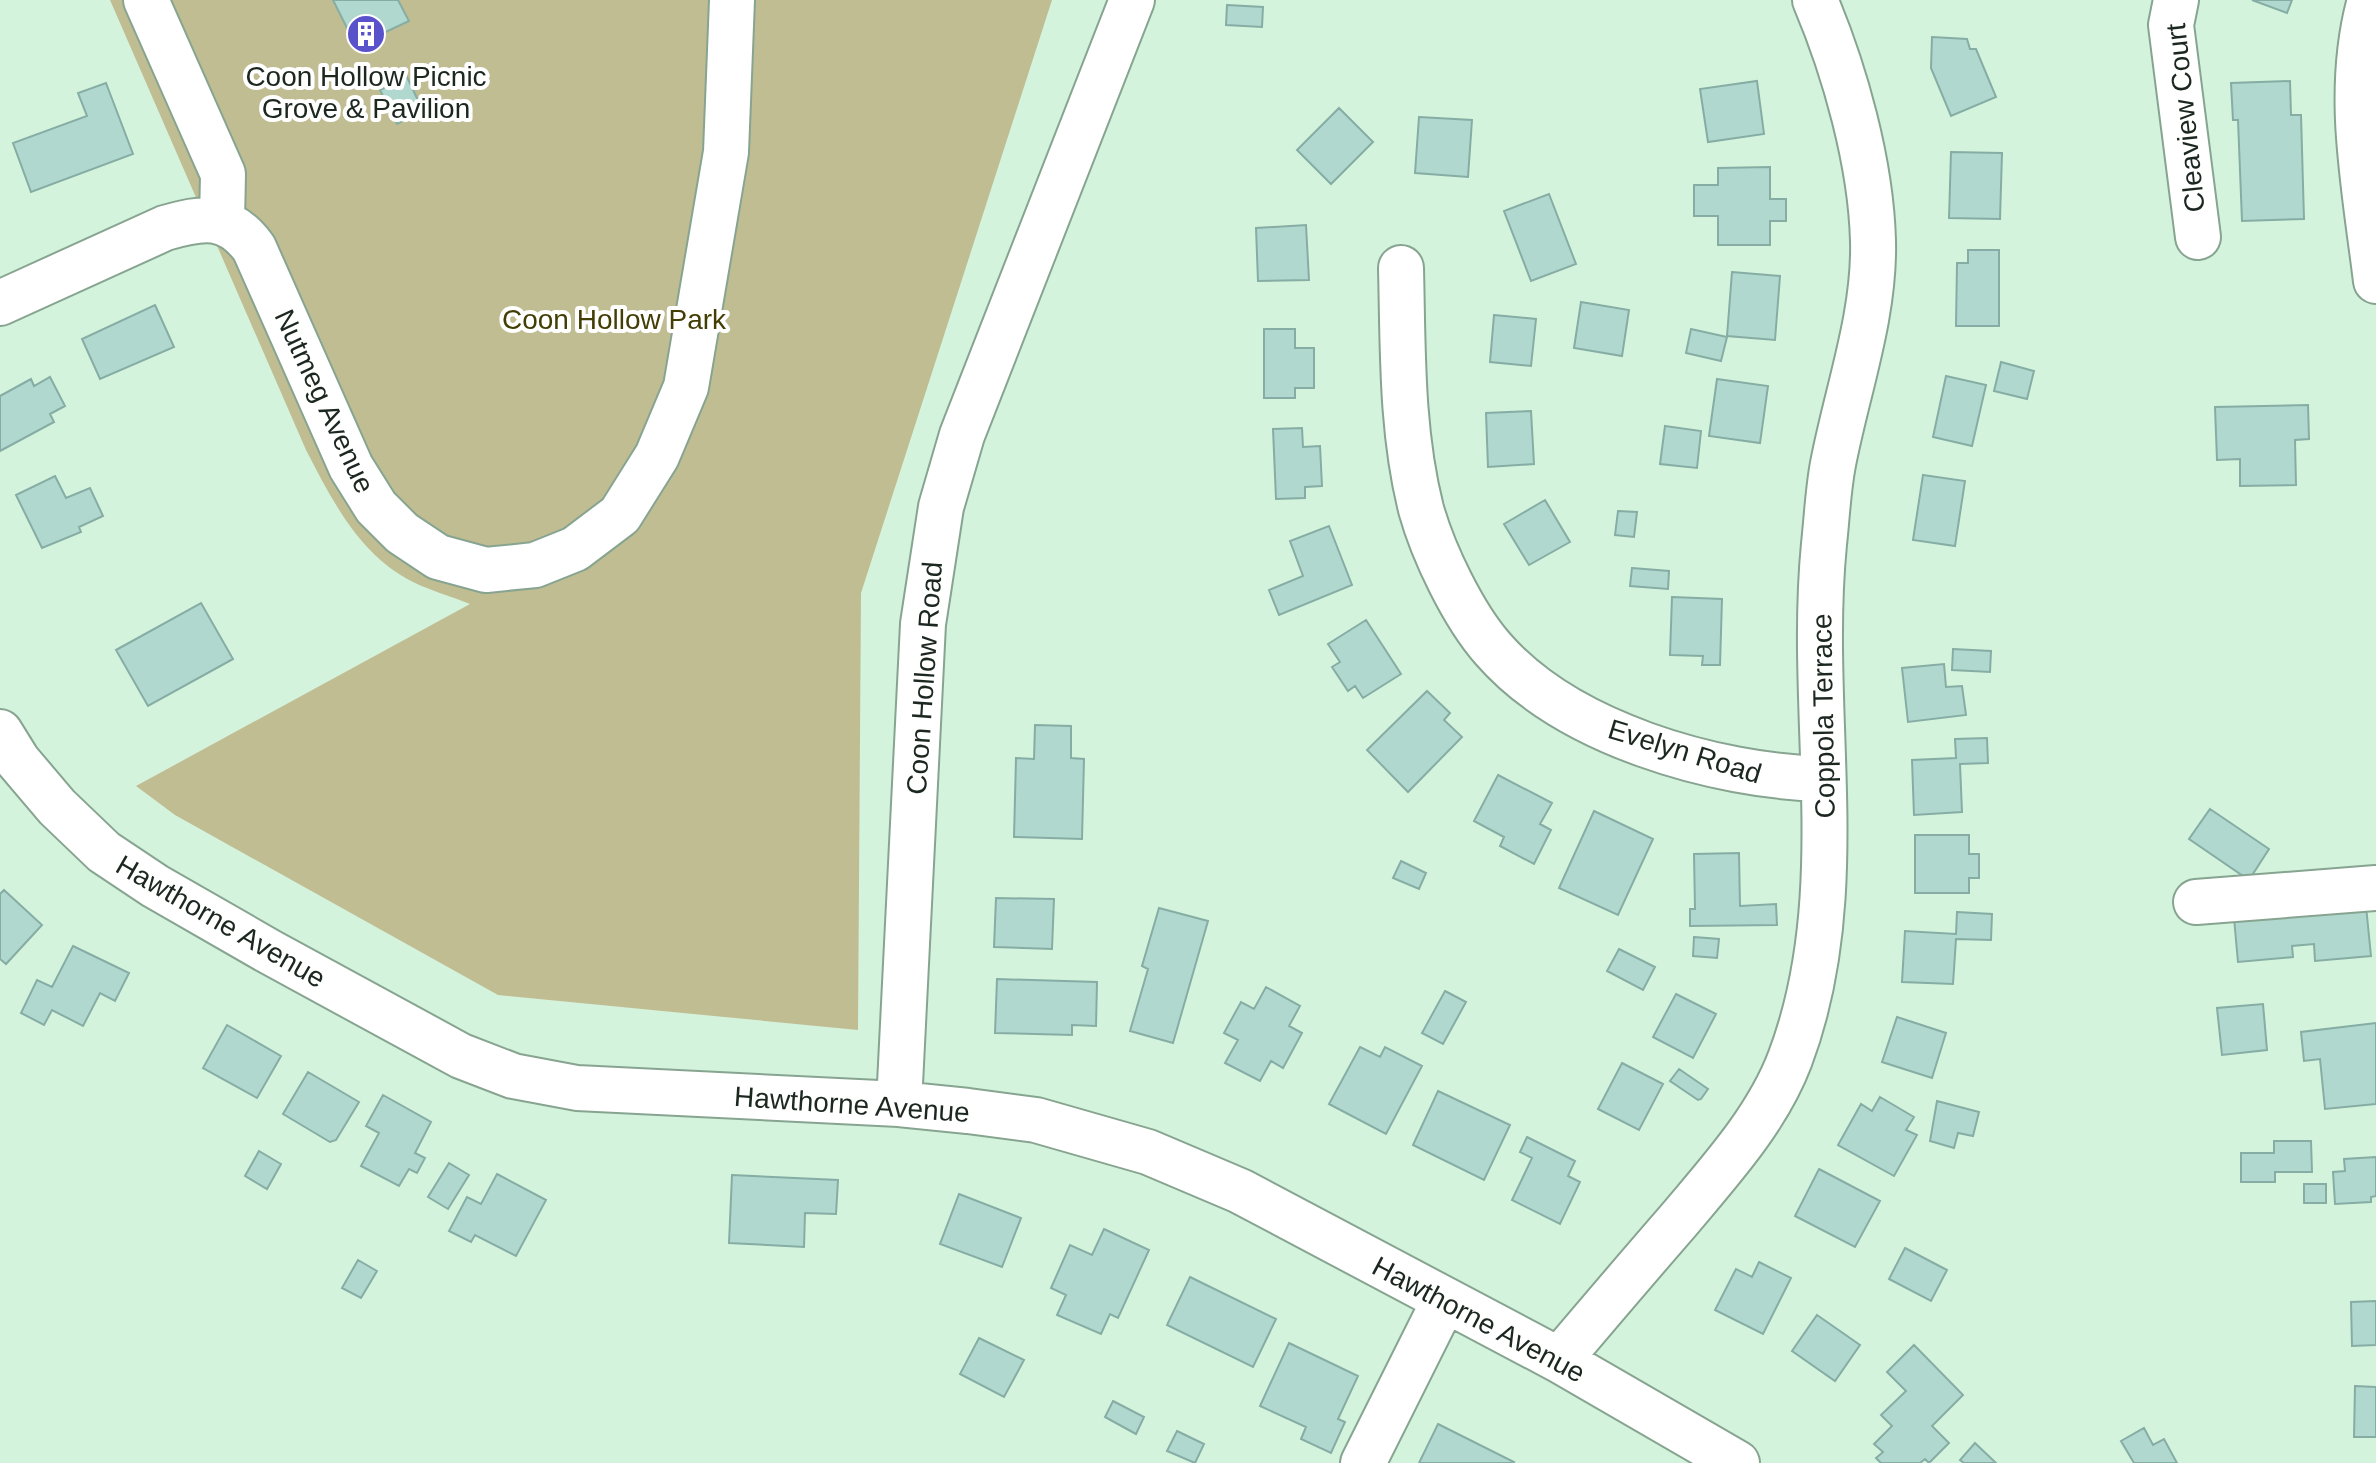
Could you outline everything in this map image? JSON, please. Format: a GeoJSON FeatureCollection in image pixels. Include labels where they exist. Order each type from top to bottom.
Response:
{"type":"FeatureCollection","features":[{"type":"Feature","properties":{"kind":"street"},"geometry":{"type":"LineString","coordinates":[[0,303],[165,228],[193,220],[222,221],[223,174],[146,0]]}},
{"type":"Feature","properties":{"kind":"street","name":"Nutmeg Avenue"},"geometry":{"type":"LineString","coordinates":[[222,221],[241,230],[254,248],[351,467],[376,507],[402,533],[438,557],[486,570],[535,565],[575,549],[620,515],[657,456],[686,387],[726,152],[732,0]]}},
{"type":"Feature","properties":{"kind":"street","name":"Coon Hollow Road"},"geometry":{"type":"LineString","coordinates":[[899,1104],[923,624],[941,507],[962,435],[1132,0]]}},
{"type":"Feature","properties":{"kind":"street","name":"Coppola Terrace"},"geometry":{"type":"LineString","coordinates":[[1559,1360],[1733,1156],[1789,1063],[1815,980],[1826,885],[1818,653],[1823,550],[1832,467],[1867,313],[1873,241],[1868,188],[1836,50],[1815,0]]}},
{"type":"Feature","properties":{"kind":"street","name":"Cleaview Court"},"geometry":{"type":"LineString","coordinates":[[2176,0],[2171,25],[2198,237]]}},
{"type":"Feature","properties":{"kind":"street"},"geometry":{"type":"LineString","coordinates":[[2370,0],[2361,40],[2357,87],[2359,135],[2376,281]]}},
{"type":"Feature","properties":{"kind":"street","name":"Evelyn Road"},"geometry":{"type":"LineString","coordinates":[[1401,268],[1405,418],[1422,510],[1455,591],[1493,649],[1549,696],[1608,731],[1715,766],[1771,777],[1823,779]]}},
{"type":"Feature","properties":{"kind":"street","name":"Hawthorne Avenue"},"geometry":{"type":"LineString","coordinates":[[0,732],[18,761],[57,807],[104,852],[244,938],[461,1056],[513,1076],[577,1088],[899,1104],[1036,1120],[1148,1152],[1240,1191],[1559,1360],[1737,1463]]}},
{"type":"Feature","properties":{"kind":"street"},"geometry":{"type":"LineString","coordinates":[[2196,902],[2376,888]]}},
{"type":"Feature","properties":{"kind":"street"},"geometry":{"type":"LineString","coordinates":[[1363,1463],[1444,1301]]}},
{"type":"Feature","properties":{"kind":"green space","name":"Coon Hollow Park"},"geometry":{"type":"Polygon","coordinates":[[[110,0],[1052,0],[861,593],[858,1030],[498,995],[175,815],[136,786],[470,604],[420,585],[394,571],[362,542],[337,507],[306,450],[110,0]]]}},
{"type":"Feature","properties":{"kind":"building","name":"Coon Hollow Picnic Grove & Pavilion"},"geometry":{"type":"Polygon","coordinates":[[[333,0],[398,0],[409,21],[356,46],[333,0]]]}},
{"type":"Feature","properties":{"kind":"building"},"geometry":{"type":"Polygon","coordinates":[[[2252,0],[2292,0],[2287,13],[2252,0]]]}},
{"type":"Feature","properties":{"kind":"building"},"geometry":{"type":"Polygon","coordinates":[[[1227,5],[1263,7],[1262,27],[1226,25],[1227,5]]]}},
{"type":"Feature","properties":{"kind":"building"},"geometry":{"type":"Polygon","coordinates":[[[1932,37],[1967,39],[1970,49],[1976,49],[1996,97],[1951,116],[1931,68],[1932,37]]]}},
{"type":"Feature","properties":{"kind":"building"},"geometry":{"type":"Polygon","coordinates":[[[407,77],[423,111],[397,124],[380,90],[407,77]]]}},
{"type":"Feature","properties":{"kind":"building"},"geometry":{"type":"Polygon","coordinates":[[[1757,81],[1764,134],[1708,142],[1700,89],[1757,81]]]}},
{"type":"Feature","properties":{"kind":"building"},"geometry":{"type":"Polygon","coordinates":[[[2290,81],[2291,115],[2301,115],[2304,219],[2242,221],[2238,120],[2233,120],[2231,83],[2290,81]]]}},
{"type":"Feature","properties":{"kind":"building"},"geometry":{"type":"Polygon","coordinates":[[[106,83],[133,154],[31,192],[13,143],[87,116],[78,93],[106,83]]]}},
{"type":"Feature","properties":{"kind":"building"},"geometry":{"type":"Polygon","coordinates":[[[1339,108],[1373,142],[1331,184],[1297,150],[1339,108]]]}},
{"type":"Feature","properties":{"kind":"building"},"geometry":{"type":"Polygon","coordinates":[[[1419,117],[1472,120],[1468,177],[1415,173],[1419,117]]]}},
{"type":"Feature","properties":{"kind":"building"},"geometry":{"type":"Polygon","coordinates":[[[1951,152],[2002,153],[2000,219],[1949,218],[1951,152]]]}},
{"type":"Feature","properties":{"kind":"building"},"geometry":{"type":"Polygon","coordinates":[[[1770,167],[1770,199],[1786,199],[1786,221],[1770,221],[1770,245],[1718,245],[1718,216],[1694,216],[1694,185],[1718,185],[1718,168],[1770,167]]]}},
{"type":"Feature","properties":{"kind":"building"},"geometry":{"type":"Polygon","coordinates":[[[1549,194],[1576,264],[1531,281],[1504,211],[1549,194]]]}},
{"type":"Feature","properties":{"kind":"building"},"geometry":{"type":"Polygon","coordinates":[[[1306,225],[1309,280],[1258,281],[1256,228],[1306,225]]]}},
{"type":"Feature","properties":{"kind":"building"},"geometry":{"type":"Polygon","coordinates":[[[1968,250],[1999,250],[1999,326],[1956,326],[1957,263],[1968,263],[1968,250]]]}},
{"type":"Feature","properties":{"kind":"building"},"geometry":{"type":"Polygon","coordinates":[[[1732,272],[1780,276],[1775,340],[1727,336],[1732,272]]]}},
{"type":"Feature","properties":{"kind":"building"},"geometry":{"type":"Polygon","coordinates":[[[1581,302],[1629,310],[1622,356],[1574,348],[1581,302]]]}},
{"type":"Feature","properties":{"kind":"building"},"geometry":{"type":"Polygon","coordinates":[[[155,305],[174,347],[100,379],[82,339],[155,305]]]}},
{"type":"Feature","properties":{"kind":"building"},"geometry":{"type":"Polygon","coordinates":[[[1494,315],[1536,319],[1531,366],[1490,362],[1494,315]]]}},
{"type":"Feature","properties":{"kind":"building"},"geometry":{"type":"Polygon","coordinates":[[[1264,329],[1295,329],[1295,348],[1314,348],[1314,388],[1295,388],[1295,398],[1264,398],[1264,329]]]}},
{"type":"Feature","properties":{"kind":"building"},"geometry":{"type":"Polygon","coordinates":[[[1691,329],[1727,337],[1721,361],[1686,353],[1691,329]]]}},
{"type":"Feature","properties":{"kind":"building"},"geometry":{"type":"Polygon","coordinates":[[[2001,362],[2034,371],[2027,399],[1994,391],[2001,362]]]}},
{"type":"Feature","properties":{"kind":"building"},"geometry":{"type":"Polygon","coordinates":[[[1946,376],[1986,385],[1972,446],[1933,437],[1946,376]]]}},
{"type":"Feature","properties":{"kind":"building"},"geometry":{"type":"Polygon","coordinates":[[[50,377],[65,406],[50,414],[54,422],[0,451],[0,396],[31,379],[34,386],[50,377]]]}},
{"type":"Feature","properties":{"kind":"building"},"geometry":{"type":"Polygon","coordinates":[[[1717,379],[1768,386],[1760,443],[1709,436],[1717,379]]]}},
{"type":"Feature","properties":{"kind":"building"},"geometry":{"type":"Polygon","coordinates":[[[2308,405],[2309,439],[2295,440],[2296,485],[2240,486],[2240,459],[2217,460],[2215,407],[2308,405]]]}},
{"type":"Feature","properties":{"kind":"building"},"geometry":{"type":"Polygon","coordinates":[[[1531,411],[1534,464],[1488,467],[1486,413],[1531,411]]]}},
{"type":"Feature","properties":{"kind":"building"},"geometry":{"type":"Polygon","coordinates":[[[1665,426],[1701,431],[1697,468],[1660,464],[1665,426]]]}},
{"type":"Feature","properties":{"kind":"building"},"geometry":{"type":"Polygon","coordinates":[[[1302,428],[1303,447],[1320,446],[1322,486],[1305,487],[1305,498],[1276,499],[1273,429],[1302,428]]]}},
{"type":"Feature","properties":{"kind":"building"},"geometry":{"type":"Polygon","coordinates":[[[1923,475],[1965,481],[1955,546],[1913,540],[1923,475]]]}},
{"type":"Feature","properties":{"kind":"building"},"geometry":{"type":"Polygon","coordinates":[[[55,476],[66,498],[90,488],[103,516],[79,527],[81,532],[42,548],[16,495],[55,476]]]}},
{"type":"Feature","properties":{"kind":"building"},"geometry":{"type":"Polygon","coordinates":[[[1545,500],[1570,542],[1529,565],[1504,524],[1545,500]]]}},
{"type":"Feature","properties":{"kind":"building"},"geometry":{"type":"Polygon","coordinates":[[[1618,511],[1637,512],[1634,537],[1615,535],[1618,511]]]}},
{"type":"Feature","properties":{"kind":"building"},"geometry":{"type":"Polygon","coordinates":[[[1329,526],[1352,585],[1279,615],[1269,590],[1303,576],[1290,541],[1329,526]]]}},
{"type":"Feature","properties":{"kind":"building"},"geometry":{"type":"Polygon","coordinates":[[[1632,568],[1669,571],[1668,589],[1630,586],[1632,568]]]}},
{"type":"Feature","properties":{"kind":"building"},"geometry":{"type":"Polygon","coordinates":[[[1672,597],[1722,599],[1720,665],[1702,665],[1703,656],[1670,655],[1672,597]]]}},
{"type":"Feature","properties":{"kind":"building"},"geometry":{"type":"Polygon","coordinates":[[[201,603],[233,659],[148,706],[116,650],[201,603]]]}},
{"type":"Feature","properties":{"kind":"building"},"geometry":{"type":"Polygon","coordinates":[[[1366,620],[1401,674],[1363,698],[1355,686],[1348,691],[1332,667],[1340,662],[1328,644],[1366,620]]]}},
{"type":"Feature","properties":{"kind":"building"},"geometry":{"type":"Polygon","coordinates":[[[1953,649],[1991,651],[1990,672],[1952,670],[1953,649]]]}},
{"type":"Feature","properties":{"kind":"building"},"geometry":{"type":"Polygon","coordinates":[[[1944,664],[1946,687],[1962,686],[1966,715],[1908,722],[1902,668],[1944,664]]]}},
{"type":"Feature","properties":{"kind":"building"},"geometry":{"type":"Polygon","coordinates":[[[1427,691],[1450,713],[1444,720],[1462,737],[1408,792],[1367,750],[1427,691]]]}},
{"type":"Feature","properties":{"kind":"building"},"geometry":{"type":"Polygon","coordinates":[[[1035,725],[1071,726],[1071,758],[1084,759],[1082,839],[1014,837],[1016,758],[1034,759],[1035,725]]]}},
{"type":"Feature","properties":{"kind":"building"},"geometry":{"type":"Polygon","coordinates":[[[1987,738],[1988,763],[1960,764],[1962,812],[1914,815],[1912,760],[1956,758],[1955,739],[1987,738]]]}},
{"type":"Feature","properties":{"kind":"building"},"geometry":{"type":"Polygon","coordinates":[[[1498,775],[1552,803],[1540,824],[1551,830],[1534,864],[1500,846],[1504,837],[1474,821],[1498,775]]]}},
{"type":"Feature","properties":{"kind":"building"},"geometry":{"type":"Polygon","coordinates":[[[2210,809],[2269,849],[2249,880],[2189,839],[2210,809]]]}},
{"type":"Feature","properties":{"kind":"building"},"geometry":{"type":"Polygon","coordinates":[[[1594,811],[1653,839],[1618,915],[1559,888],[1594,811]]]}},
{"type":"Feature","properties":{"kind":"building"},"geometry":{"type":"Polygon","coordinates":[[[1915,835],[1969,835],[1969,854],[1979,854],[1979,878],[1969,878],[1969,893],[1915,893],[1915,835]]]}},
{"type":"Feature","properties":{"kind":"building"},"geometry":{"type":"Polygon","coordinates":[[[1739,853],[1740,906],[1776,904],[1777,925],[1690,926],[1690,909],[1695,909],[1694,854],[1739,853]]]}},
{"type":"Feature","properties":{"kind":"building"},"geometry":{"type":"Polygon","coordinates":[[[1401,861],[1426,873],[1419,889],[1393,878],[1401,861]]]}},
{"type":"Feature","properties":{"kind":"building"},"geometry":{"type":"Polygon","coordinates":[[[4,890],[42,925],[6,964],[0,959],[0,894],[4,890]]]}},
{"type":"Feature","properties":{"kind":"building"},"geometry":{"type":"Polygon","coordinates":[[[996,898],[1054,899],[1052,949],[994,947],[996,898]]]}},
{"type":"Feature","properties":{"kind":"building"},"geometry":{"type":"Polygon","coordinates":[[[2366,906],[2371,956],[2315,961],[2314,944],[2292,946],[2293,957],[2238,962],[2234,918],[2366,906]]]}},
{"type":"Feature","properties":{"kind":"building"},"geometry":{"type":"Polygon","coordinates":[[[1159,908],[1208,921],[1173,1043],[1130,1031],[1148,969],[1142,966],[1159,908]]]}},
{"type":"Feature","properties":{"kind":"building"},"geometry":{"type":"Polygon","coordinates":[[[1957,912],[1992,914],[1991,940],[1956,939],[1953,984],[1902,982],[1905,931],[1956,934],[1957,912]]]}},
{"type":"Feature","properties":{"kind":"building"},"geometry":{"type":"Polygon","coordinates":[[[1694,937],[1719,939],[1717,958],[1693,956],[1694,937]]]}},
{"type":"Feature","properties":{"kind":"building"},"geometry":{"type":"Polygon","coordinates":[[[73,946],[129,973],[115,1001],[100,993],[83,1026],[52,1010],[44,1025],[21,1013],[37,980],[52,987],[73,946]]]}},
{"type":"Feature","properties":{"kind":"building"},"geometry":{"type":"Polygon","coordinates":[[[1619,949],[1655,967],[1643,990],[1607,971],[1619,949]]]}},
{"type":"Feature","properties":{"kind":"building"},"geometry":{"type":"Polygon","coordinates":[[[997,979],[1097,982],[1096,1026],[1072,1025],[1072,1035],[995,1033],[997,979]]]}},
{"type":"Feature","properties":{"kind":"building"},"geometry":{"type":"Polygon","coordinates":[[[1266,987],[1300,1006],[1289,1026],[1302,1033],[1283,1068],[1271,1061],[1260,1081],[1225,1063],[1238,1040],[1224,1033],[1241,1002],[1254,1009],[1266,987]]]}},
{"type":"Feature","properties":{"kind":"building"},"geometry":{"type":"Polygon","coordinates":[[[1445,991],[1466,1002],[1443,1044],[1422,1033],[1445,991]]]}},
{"type":"Feature","properties":{"kind":"building"},"geometry":{"type":"Polygon","coordinates":[[[1676,994],[1716,1014],[1693,1058],[1653,1037],[1676,994]]]}},
{"type":"Feature","properties":{"kind":"building"},"geometry":{"type":"Polygon","coordinates":[[[2263,1004],[2267,1050],[2222,1055],[2217,1008],[2263,1004]]]}},
{"type":"Feature","properties":{"kind":"building"},"geometry":{"type":"Polygon","coordinates":[[[1897,1017],[1946,1033],[1932,1078],[1882,1062],[1897,1017]]]}},
{"type":"Feature","properties":{"kind":"building"},"geometry":{"type":"Polygon","coordinates":[[[2376,1023],[2376,1104],[2325,1109],[2320,1059],[2304,1061],[2301,1032],[2376,1023]]]}},
{"type":"Feature","properties":{"kind":"building"},"geometry":{"type":"Polygon","coordinates":[[[227,1025],[281,1056],[257,1098],[203,1068],[227,1025]]]}},
{"type":"Feature","properties":{"kind":"building"},"geometry":{"type":"Polygon","coordinates":[[[1360,1047],[1380,1057],[1385,1047],[1422,1066],[1386,1134],[1329,1104],[1360,1047]]]}},
{"type":"Feature","properties":{"kind":"building"},"geometry":{"type":"Polygon","coordinates":[[[1622,1063],[1663,1084],[1639,1130],[1598,1109],[1622,1063]]]}},
{"type":"Feature","properties":{"kind":"building"},"geometry":{"type":"Polygon","coordinates":[[[1679,1069],[1708,1089],[1701,1099],[1670,1081],[1679,1069]]]}},
{"type":"Feature","properties":{"kind":"building"},"geometry":{"type":"Polygon","coordinates":[[[308,1072],[359,1102],[336,1140],[330,1142],[283,1114],[308,1072]]]}},
{"type":"Feature","properties":{"kind":"building"},"geometry":{"type":"Polygon","coordinates":[[[1438,1091],[1510,1125],[1484,1180],[1413,1145],[1438,1091]]]}},
{"type":"Feature","properties":{"kind":"building"},"geometry":{"type":"Polygon","coordinates":[[[383,1095],[431,1122],[415,1153],[425,1158],[417,1173],[409,1169],[399,1186],[361,1166],[379,1133],[366,1126],[383,1095]]]}},
{"type":"Feature","properties":{"kind":"building"},"geometry":{"type":"Polygon","coordinates":[[[1880,1097],[1914,1117],[1906,1130],[1917,1135],[1894,1176],[1838,1145],[1861,1104],[1872,1111],[1880,1097]]]}},
{"type":"Feature","properties":{"kind":"building"},"geometry":{"type":"Polygon","coordinates":[[[1937,1101],[1979,1112],[1973,1136],[1958,1133],[1954,1148],[1930,1141],[1937,1101]]]}},
{"type":"Feature","properties":{"kind":"building"},"geometry":{"type":"Polygon","coordinates":[[[1527,1137],[1575,1161],[1568,1176],[1580,1182],[1560,1224],[1512,1200],[1532,1158],[1520,1152],[1527,1137]]]}},
{"type":"Feature","properties":{"kind":"building"},"geometry":{"type":"Polygon","coordinates":[[[2274,1141],[2311,1141],[2312,1172],[2275,1172],[2275,1182],[2241,1182],[2241,1153],[2274,1153],[2274,1141]]]}},
{"type":"Feature","properties":{"kind":"building"},"geometry":{"type":"Polygon","coordinates":[[[259,1151],[281,1164],[267,1189],[245,1176],[259,1151]]]}},
{"type":"Feature","properties":{"kind":"building"},"geometry":{"type":"Polygon","coordinates":[[[2376,1157],[2376,1196],[2371,1197],[2371,1202],[2335,1204],[2333,1172],[2345,1171],[2344,1159],[2376,1157]]]}},
{"type":"Feature","properties":{"kind":"building"},"geometry":{"type":"Polygon","coordinates":[[[449,1163],[469,1175],[448,1209],[428,1197],[449,1163]]]}},
{"type":"Feature","properties":{"kind":"building"},"geometry":{"type":"Polygon","coordinates":[[[1819,1169],[1880,1201],[1855,1247],[1795,1216],[1819,1169]]]}},
{"type":"Feature","properties":{"kind":"building"},"geometry":{"type":"Polygon","coordinates":[[[497,1174],[546,1200],[516,1256],[475,1235],[471,1242],[449,1231],[467,1197],[481,1204],[497,1174]]]}},
{"type":"Feature","properties":{"kind":"building"},"geometry":{"type":"Polygon","coordinates":[[[732,1175],[838,1180],[836,1214],[805,1213],[804,1247],[729,1243],[732,1175]]]}},
{"type":"Feature","properties":{"kind":"building"},"geometry":{"type":"Polygon","coordinates":[[[2304,1184],[2326,1184],[2326,1203],[2304,1203],[2304,1184]]]}},
{"type":"Feature","properties":{"kind":"building"},"geometry":{"type":"Polygon","coordinates":[[[959,1194],[1021,1218],[1002,1267],[940,1244],[959,1194]]]}},
{"type":"Feature","properties":{"kind":"building"},"geometry":{"type":"Polygon","coordinates":[[[1104,1229],[1149,1250],[1118,1318],[1110,1314],[1101,1334],[1057,1315],[1066,1295],[1051,1288],[1070,1245],[1092,1255],[1104,1229]]]}},
{"type":"Feature","properties":{"kind":"building"},"geometry":{"type":"Polygon","coordinates":[[[1905,1248],[1947,1270],[1931,1301],[1889,1279],[1905,1248]]]}},
{"type":"Feature","properties":{"kind":"building"},"geometry":{"type":"Polygon","coordinates":[[[358,1260],[377,1271],[361,1298],[342,1288],[358,1260]]]}},
{"type":"Feature","properties":{"kind":"building"},"geometry":{"type":"Polygon","coordinates":[[[1759,1262],[1791,1278],[1763,1334],[1715,1310],[1736,1269],[1752,1277],[1759,1262]]]}},
{"type":"Feature","properties":{"kind":"building"},"geometry":{"type":"Polygon","coordinates":[[[1190,1277],[1276,1319],[1253,1367],[1167,1325],[1190,1277]]]}},
{"type":"Feature","properties":{"kind":"building"},"geometry":{"type":"Polygon","coordinates":[[[2376,1301],[2376,1345],[2352,1346],[2351,1302],[2376,1301]]]}},
{"type":"Feature","properties":{"kind":"building"},"geometry":{"type":"Polygon","coordinates":[[[1817,1315],[1860,1345],[1835,1381],[1792,1351],[1817,1315]]]}},
{"type":"Feature","properties":{"kind":"building"},"geometry":{"type":"Polygon","coordinates":[[[979,1338],[1024,1360],[1004,1397],[960,1374],[979,1338]]]}},
{"type":"Feature","properties":{"kind":"building"},"geometry":{"type":"Polygon","coordinates":[[[1289,1343],[1358,1376],[1338,1419],[1345,1422],[1331,1453],[1301,1439],[1306,1427],[1260,1406],[1289,1343]]]}},
{"type":"Feature","properties":{"kind":"building"},"geometry":{"type":"Polygon","coordinates":[[[1914,1345],[1963,1395],[1932,1426],[1949,1443],[1929,1463],[1925,1459],[1920,1463],[1881,1463],[1876,1458],[1883,1452],[1874,1444],[1892,1426],[1881,1415],[1906,1391],[1887,1372],[1914,1345]]]}},
{"type":"Feature","properties":{"kind":"building"},"geometry":{"type":"Polygon","coordinates":[[[2355,1386],[2376,1387],[2376,1437],[2354,1437],[2355,1386]]]}},
{"type":"Feature","properties":{"kind":"building"},"geometry":{"type":"Polygon","coordinates":[[[1113,1401],[1144,1417],[1136,1434],[1105,1417],[1113,1401]]]}},
{"type":"Feature","properties":{"kind":"building"},"geometry":{"type":"Polygon","coordinates":[[[1438,1424],[1514,1462],[1419,1463],[1438,1424]]]}},
{"type":"Feature","properties":{"kind":"building"},"geometry":{"type":"Polygon","coordinates":[[[2144,1428],[2153,1445],[2164,1439],[2177,1463],[2134,1463],[2121,1441],[2144,1428]]]}},
{"type":"Feature","properties":{"kind":"building"},"geometry":{"type":"Polygon","coordinates":[[[1177,1431],[1204,1444],[1195,1463],[1167,1451],[1177,1431]]]}},
{"type":"Feature","properties":{"kind":"building"},"geometry":{"type":"Polygon","coordinates":[[[1975,1443],[1996,1463],[1964,1463],[1960,1460],[1975,1443]]]}},
{"type":"Feature","properties":{"kind":"place","name":"Coon Hollow Picnic Grove & Pavilion"},"geometry":{"type":"Point","coordinates":[366,34]}}]}
